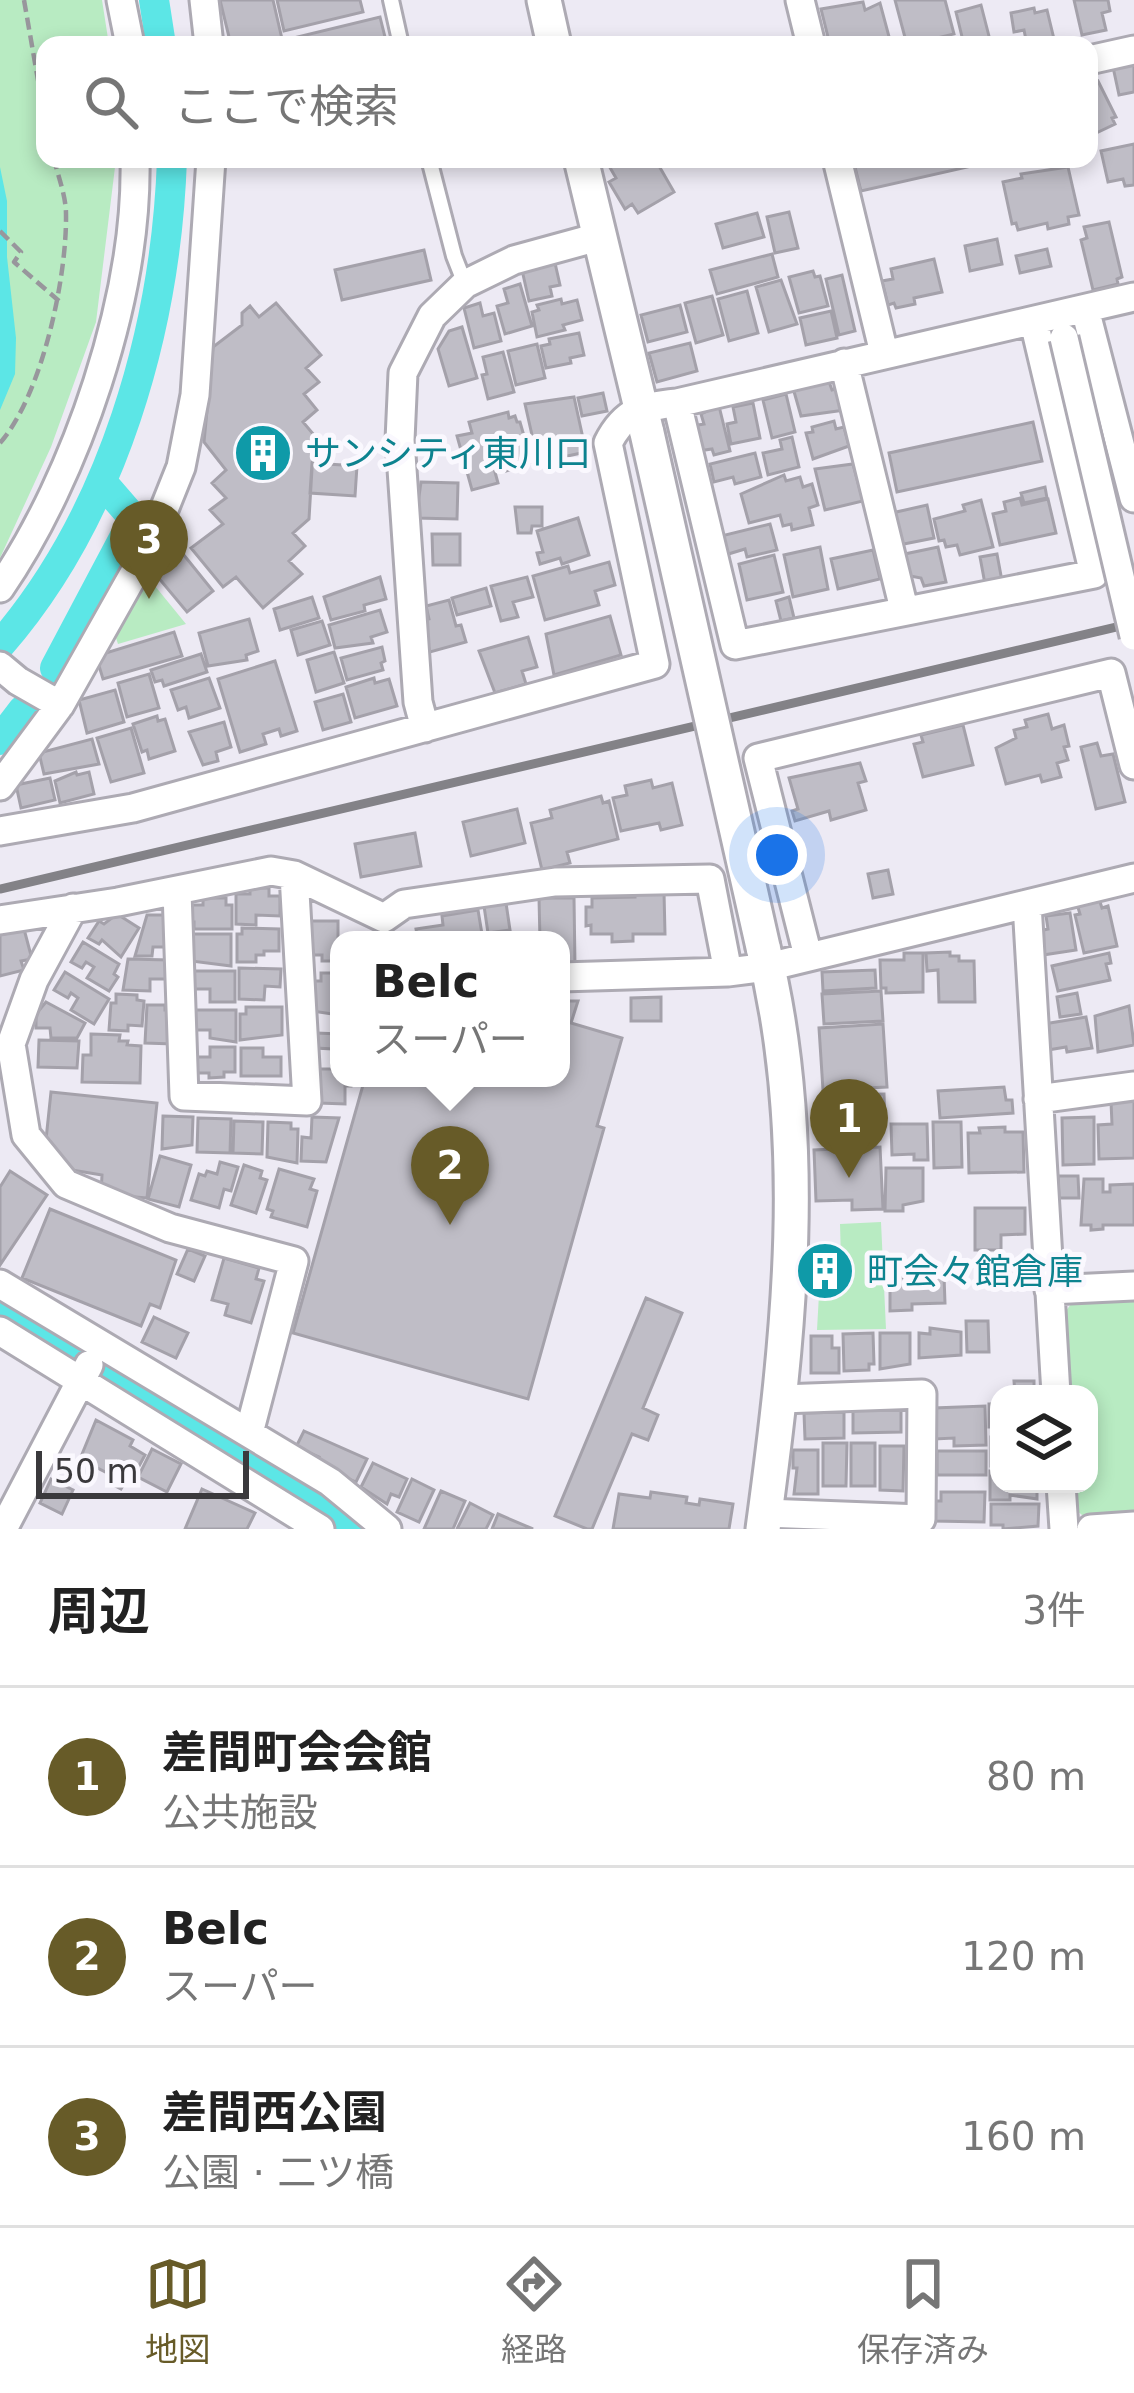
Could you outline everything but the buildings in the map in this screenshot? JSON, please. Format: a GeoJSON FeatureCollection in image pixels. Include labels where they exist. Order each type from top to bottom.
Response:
{"type":"FeatureCollection","features":[{"type":"Feature","properties":{"kind":"street"},"geometry":{"type":"LineString","coordinates":[[121,0],[128,36]]}},
{"type":"Feature","properties":{"kind":"street"},"geometry":{"type":"LineString","coordinates":[[204,0],[208,36]]}},
{"type":"Feature","properties":{"kind":"street"},"geometry":{"type":"LineString","coordinates":[[544,0],[552,36]]}},
{"type":"Feature","properties":{"kind":"street"},"geometry":{"type":"LineString","coordinates":[[800,0],[809,36]]}},
{"type":"Feature","properties":{"kind":"street"},"geometry":{"type":"LineString","coordinates":[[1098,58],[1134,50]]}},
{"type":"Feature","properties":{"kind":"street"},"geometry":{"type":"LineString","coordinates":[[0,588],[20,559],[69,459],[119,308],[136,210],[135,168]]}},
{"type":"Feature","properties":{"kind":"street"},"geometry":{"type":"LineString","coordinates":[[0,786],[60,705],[149,547],[181,466],[195,395],[210,168]]}},
{"type":"Feature","properties":{"kind":"street"},"geometry":{"type":"LineString","coordinates":[[582,168],[766,957],[784,1071],[792,1195],[790,1302],[764,1521],[921,1519],[922,1394],[781,1399]]}},
{"type":"Feature","properties":{"kind":"street"},"geometry":{"type":"LineString","coordinates":[[839,168],[884,352]]}},
{"type":"Feature","properties":{"kind":"street"},"geometry":{"type":"LineString","coordinates":[[424,728],[418,702],[400,440],[403,373],[432,316],[465,284],[514,260],[598,237]]}},
{"type":"Feature","properties":{"kind":"street"},"geometry":{"type":"LineString","coordinates":[[0,831],[133,808],[655,664],[608,443],[616,426],[644,420],[677,404],[884,352],[1060,322],[1134,297]]}},
{"type":"Feature","properties":{"kind":"street"},"geometry":{"type":"LineString","coordinates":[[1060,322],[1134,498]]}},
{"type":"Feature","properties":{"kind":"street"},"geometry":{"type":"LineString","coordinates":[[677,404],[735,645],[1094,574],[1060,322]]}},
{"type":"Feature","properties":{"kind":"street"},"geometry":{"type":"LineString","coordinates":[[1060,322],[1134,636]]}},
{"type":"Feature","properties":{"kind":"street"},"geometry":{"type":"LineString","coordinates":[[844,363],[904,609]]}},
{"type":"Feature","properties":{"kind":"street"},"geometry":{"type":"LineString","coordinates":[[808,956],[758,758],[1111,673],[1134,765]]}},
{"type":"Feature","properties":{"kind":"street"},"geometry":{"type":"LineString","coordinates":[[6,682],[60,705]]}},
{"type":"Feature","properties":{"kind":"street"},"geometry":{"type":"LineString","coordinates":[[0,920],[271,871],[294,875],[388,929],[404,904],[555,882],[710,879],[728,973]]}},
{"type":"Feature","properties":{"kind":"street"},"geometry":{"type":"LineString","coordinates":[[178,891],[184,1096],[308,1101],[294,875]]}},
{"type":"Feature","properties":{"kind":"street"},"geometry":{"type":"LineString","coordinates":[[570,977],[728,973],[766,957],[808,956],[1134,878]]}},
{"type":"Feature","properties":{"kind":"street"},"geometry":{"type":"LineString","coordinates":[[1027,904],[1055,1385]]}},
{"type":"Feature","properties":{"kind":"street"},"geometry":{"type":"LineString","coordinates":[[73,908],[34,980],[11,1044],[13,1138],[66,1184],[170,1228],[294,1261],[249,1433]]}},
{"type":"Feature","properties":{"kind":"street"},"geometry":{"type":"LineString","coordinates":[[1038,1099],[1134,1086]]}},
{"type":"Feature","properties":{"kind":"street"},"geometry":{"type":"LineString","coordinates":[[0,1284],[330,1482],[387,1529]]}},
{"type":"Feature","properties":{"kind":"street"},"geometry":{"type":"LineString","coordinates":[[1049,1290],[1134,1286]]}},
{"type":"Feature","properties":{"kind":"street"},"geometry":{"type":"LineString","coordinates":[[0,1331],[320,1529]]}},
{"type":"Feature","properties":{"kind":"street"},"geometry":{"type":"LineString","coordinates":[[3,1529],[8,1497],[101,1346]]}},
{"type":"Feature","properties":{"kind":"street"},"geometry":{"type":"LineString","coordinates":[[1062,1493],[1064,1529]]}},
{"type":"Feature","properties":{"kind":"street"},"geometry":{"type":"LineString","coordinates":[[1091,1529],[1134,1526]]}},
{"type":"Feature","properties":{"kind":"lane"},"geometry":{"type":"LineString","coordinates":[[392,0],[398,36]]}},
{"type":"Feature","properties":{"kind":"lane"},"geometry":{"type":"LineString","coordinates":[[432,168],[465,284]]}},
{"type":"Feature","properties":{"kind":"path"},"geometry":{"type":"LineString","coordinates":[[24,0],[36,81]]}},
{"type":"Feature","properties":{"kind":"path"},"geometry":{"type":"LineString","coordinates":[[0,443],[16,425],[59,301],[67,210],[56,168]]}},
{"type":"Feature","properties":{"kind":"path"},"geometry":{"type":"LineString","coordinates":[[0,232],[21,252],[14,262],[59,301]]}},
{"type":"Feature","properties":{"kind":"green space"},"geometry":{"type":"Polygon","coordinates":[[[0,0],[102,0],[108,36],[36,36],[36,168],[115,168],[96,322],[51,447],[0,558],[0,0]]]}},
{"type":"Feature","properties":{"kind":"green space"},"geometry":{"type":"Polygon","coordinates":[[[146,575],[186,624],[118,644],[114,632],[146,575]]]}},
{"type":"Feature","properties":{"kind":"green space"},"geometry":{"type":"Polygon","coordinates":[[[881,1222],[886,1329],[817,1330],[819,1294],[842,1293],[840,1224],[881,1222]]]}},
{"type":"Feature","properties":{"kind":"green space"},"geometry":{"type":"Polygon","coordinates":[[[1134,1300],[1134,1517],[1087,1519],[1071,1506],[1070,1493],[1098,1493],[1098,1385],[1066,1385],[1063,1315],[1071,1304],[1134,1300]]]}},
{"type":"Feature","properties":{"kind":"water"},"geometry":{"type":"Polygon","coordinates":[[[0,167],[7,201],[7,257],[16,338],[15,374],[0,410],[0,167]]]}},
{"type":"Feature","properties":{"kind":"waterway"},"geometry":{"type":"LineString","coordinates":[[154,0],[160,36]]}},
{"type":"Feature","properties":{"kind":"waterway"},"geometry":{"type":"LineString","coordinates":[[0,645],[40,594],[74,538],[126,417],[158,288],[171,168]]}},
{"type":"Feature","properties":{"kind":"waterway"},"geometry":{"type":"LineString","coordinates":[[55,668],[134,519],[102,482]]}},
{"type":"Feature","properties":{"kind":"waterway"},"geometry":{"type":"LineString","coordinates":[[0,740],[23,710]]}},
{"type":"Feature","properties":{"kind":"waterway"},"geometry":{"type":"LineString","coordinates":[[0,1308],[314,1500],[349,1529]]}},
{"type":"Feature","properties":{"kind":"railway"},"geometry":{"type":"LineString","coordinates":[[0,889],[1134,623]]}},
{"type":"Feature","properties":{"kind":"place","name":"サンシティ東川口"},"geometry":{"type":"Point","coordinates":[263,453]}},
{"type":"Feature","properties":{"kind":"place","name":"差間西公園"},"geometry":{"type":"Point","coordinates":[149,599]}},
{"type":"Feature","properties":{"kind":"place","name":"差間町会会館"},"geometry":{"type":"Point","coordinates":[849,1178]}},
{"type":"Feature","properties":{"kind":"place","name":"Belc"},"geometry":{"type":"Point","coordinates":[450,1225]}},
{"type":"Feature","properties":{"kind":"place","name":"町会々館倉庫"},"geometry":{"type":"Point","coordinates":[825,1271]}}]}
